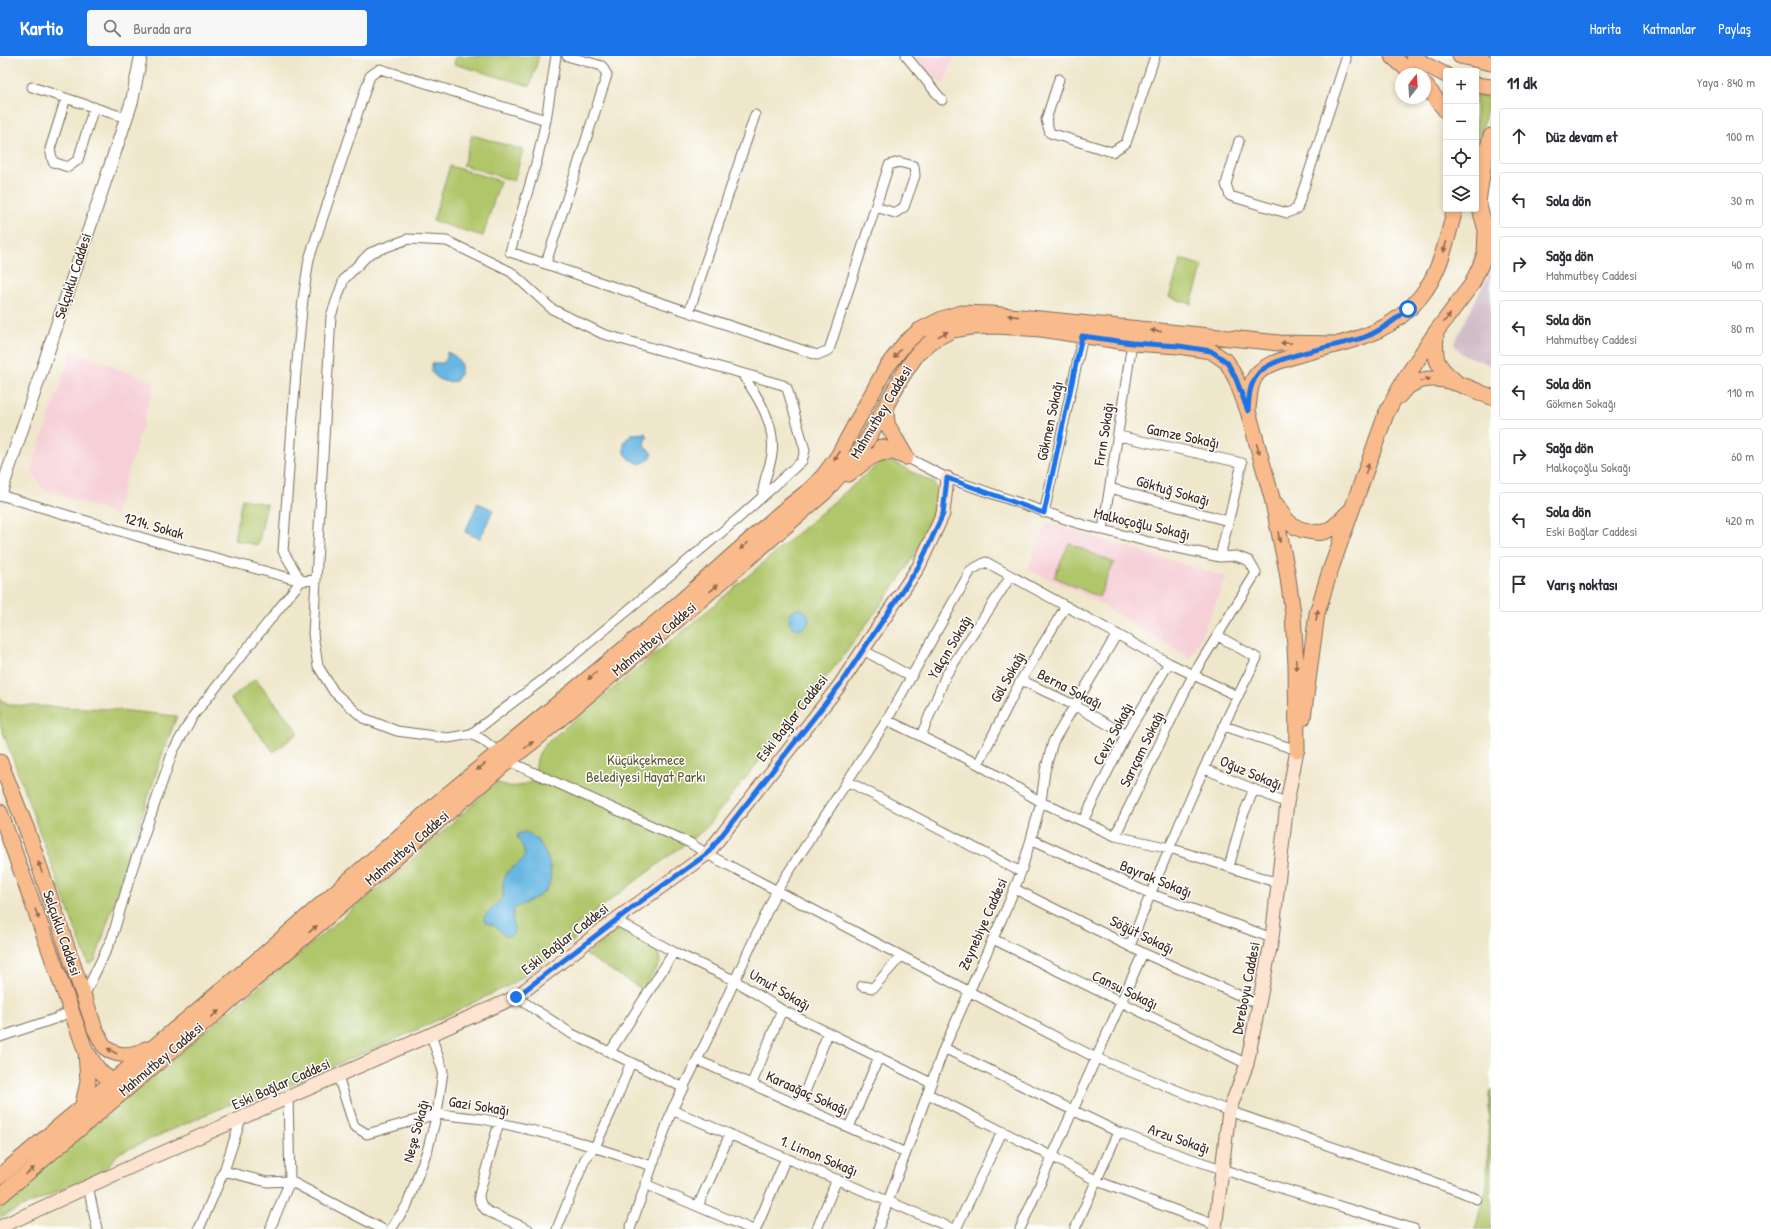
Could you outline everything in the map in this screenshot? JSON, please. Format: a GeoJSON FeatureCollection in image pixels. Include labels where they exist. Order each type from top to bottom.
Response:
{"type":"FeatureCollection","features":[{"type":"Feature","properties":{"kind":"main road"},"geometry":{"type":"LineString","coordinates":[[1392,56],[1405,68]]}},
{"type":"Feature","properties":{"kind":"main road"},"geometry":{"type":"LineString","coordinates":[[1414,56],[1424,64],[1443,74]]}},
{"type":"Feature","properties":{"kind":"main road"},"geometry":{"type":"LineString","coordinates":[[1460,56],[1491,63]]}},
{"type":"Feature","properties":{"kind":"main road"},"geometry":{"type":"LineString","coordinates":[[1479,85],[1491,87]]}},
{"type":"Feature","properties":{"kind":"main road"},"geometry":{"type":"LineString","coordinates":[[1431,92],[1443,107]]}},
{"type":"Feature","properties":{"kind":"main road"},"geometry":{"type":"LineString","coordinates":[[1297,750],[1306,708],[1317,613],[1329,574],[1386,414],[1403,382],[1436,332],[1472,284],[1485,254],[1486,230],[1478,202],[1484,162],[1491,136]]}},
{"type":"Feature","properties":{"kind":"main road"},"geometry":{"type":"LineString","coordinates":[[1248,411],[1251,385],[1259,372],[1273,363],[1365,337],[1391,323],[1421,296],[1434,277],[1454,212]]}},
{"type":"Feature","properties":{"kind":"main road","name":"Mahmutbey Caddesi"},"geometry":{"type":"LineString","coordinates":[[0,1196],[132,1084],[503,757],[778,516],[812,488],[838,456],[886,368],[905,343],[920,330],[942,319],[961,313],[991,314],[1279,343],[1338,344]]}},
{"type":"Feature","properties":{"kind":"main road","name":"Mahmutbey Caddesi"},"geometry":{"type":"LineString","coordinates":[[0,1176],[255,962],[448,794],[503,757],[535,740],[825,492],[857,455],[871,434],[901,378],[917,354],[933,340],[952,330],[971,327],[996,326],[1041,329],[1132,343],[1179,346],[1211,351],[1227,362],[1236,379],[1248,411],[1272,498]]}},
{"type":"Feature","properties":{"kind":"main road"},"geometry":{"type":"LineString","coordinates":[[1436,332],[1436,359],[1440,369],[1460,385]]}},
{"type":"Feature","properties":{"kind":"main road"},"geometry":{"type":"LineString","coordinates":[[1386,414],[1403,391],[1420,380],[1428,378],[1439,379],[1460,385],[1491,397]]}},
{"type":"Feature","properties":{"kind":"main road"},"geometry":{"type":"LineString","coordinates":[[886,408],[887,424],[906,457]]}},
{"type":"Feature","properties":{"kind":"main road"},"geometry":{"type":"LineString","coordinates":[[856,422],[861,430],[871,434],[906,457]]}},
{"type":"Feature","properties":{"kind":"main road"},"geometry":{"type":"LineString","coordinates":[[871,434],[879,445],[890,452],[906,457]]}},
{"type":"Feature","properties":{"kind":"main road"},"geometry":{"type":"LineString","coordinates":[[832,485],[854,471],[874,455],[880,452],[890,452]]}},
{"type":"Feature","properties":{"kind":"main road","name":"Eski Bağlar Caddesi"},"geometry":{"type":"LineString","coordinates":[[0,1227],[88,1186],[431,1036],[516,997],[615,920],[707,854],[839,686],[919,566],[943,514],[947,478]]}},
{"type":"Feature","properties":{"kind":"main road"},"geometry":{"type":"LineString","coordinates":[[1272,498],[1284,517],[1296,529],[1312,532],[1323,532],[1336,525],[1354,506]]}},
{"type":"Feature","properties":{"kind":"main road"},"geometry":{"type":"LineString","coordinates":[[1272,498],[1287,571],[1293,614],[1296,665],[1297,750]]}},
{"type":"Feature","properties":{"kind":"main road","name":"Dereboyu Caddesi"},"geometry":{"type":"LineString","coordinates":[[1215,1227],[1229,1110],[1247,1064],[1272,938],[1287,803],[1297,750]]}},
{"type":"Feature","properties":{"kind":"main road","name":"Selçuklu Caddesi"},"geometry":{"type":"LineString","coordinates":[[0,762],[27,830],[95,1029],[105,1046],[118,1054],[131,1055],[161,1040]]}},
{"type":"Feature","properties":{"kind":"main road","name":"Selçuklu Caddesi"},"geometry":{"type":"LineString","coordinates":[[0,812],[73,1010],[86,1052]]}},
{"type":"Feature","properties":{"kind":"main road"},"geometry":{"type":"LineString","coordinates":[[86,1052],[101,1074],[112,1082],[122,1085],[132,1084]]}},
{"type":"Feature","properties":{"kind":"main road"},"geometry":{"type":"LineString","coordinates":[[82,1108],[88,1082],[86,1052]]}},
{"type":"Feature","properties":{"kind":"street","name":"Selçuklu Caddesi"},"geometry":{"type":"LineString","coordinates":[[0,495],[132,101],[141,56]]}},
{"type":"Feature","properties":{"kind":"street"},"geometry":{"type":"LineString","coordinates":[[556,56],[546,120],[537,160],[510,252],[817,355],[829,350],[889,165],[899,162],[914,166],[915,176],[904,207],[895,213],[876,207]]}},
{"type":"Feature","properties":{"kind":"street"},"geometry":{"type":"LineString","coordinates":[[546,263],[607,75],[602,66],[567,56]]}},
{"type":"Feature","properties":{"kind":"street"},"geometry":{"type":"LineString","coordinates":[[906,56],[942,100]]}},
{"type":"Feature","properties":{"kind":"street"},"geometry":{"type":"LineString","coordinates":[[1059,78],[1046,120],[1050,133],[1112,152],[1126,143],[1155,56]]}},
{"type":"Feature","properties":{"kind":"street"},"geometry":{"type":"LineString","coordinates":[[1239,141],[1226,184],[1230,196],[1287,213],[1297,209],[1344,57]]}},
{"type":"Feature","properties":{"kind":"street"},"geometry":{"type":"LineString","coordinates":[[84,996],[112,938],[132,870],[173,751],[193,716],[301,581],[283,551],[296,372],[303,299],[309,259],[370,76],[380,70],[546,120]]}},
{"type":"Feature","properties":{"kind":"street"},"geometry":{"type":"LineString","coordinates":[[32,87],[126,118]]}},
{"type":"Feature","properties":{"kind":"street"},"geometry":{"type":"LineString","coordinates":[[66,98],[50,149],[53,162],[68,167],[78,160],[94,107]]}},
{"type":"Feature","properties":{"kind":"street"},"geometry":{"type":"LineString","coordinates":[[689,312],[755,115]]}},
{"type":"Feature","properties":{"kind":"street"},"geometry":{"type":"LineString","coordinates":[[408,239],[447,241],[511,272],[552,309],[603,334],[774,382],[787,388],[805,450],[802,461],[763,496],[565,663],[471,734],[448,738],[397,732],[363,718],[334,692],[318,666],[313,634],[331,316],[344,279],[370,253],[408,239]]}},
{"type":"Feature","properties":{"kind":"street","name":"Gökmen Sokağı"},"geometry":{"type":"LineString","coordinates":[[1044,513],[1082,336]]}},
{"type":"Feature","properties":{"kind":"street","name":"Fırın Sokağı"},"geometry":{"type":"LineString","coordinates":[[1103,530],[1119,436],[1132,343]]}},
{"type":"Feature","properties":{"kind":"street"},"geometry":{"type":"LineString","coordinates":[[742,374],[758,397],[772,432],[772,455],[763,488],[763,496]]}},
{"type":"Feature","properties":{"kind":"street","name":"Gamze Sokağı"},"geometry":{"type":"LineString","coordinates":[[1119,436],[1242,463],[1228,521]]}},
{"type":"Feature","properties":{"kind":"street","name":"Malkoçoğlu Sokağı"},"geometry":{"type":"LineString","coordinates":[[906,457],[947,478],[1044,513],[1149,542],[1220,557],[1236,556],[1249,561],[1256,573],[1193,675]]}},
{"type":"Feature","properties":{"kind":"street","name":"Göktuğ Sokağı"},"geometry":{"type":"LineString","coordinates":[[1110,488],[1228,521]]}},
{"type":"Feature","properties":{"kind":"street","name":"1214. Sokak"},"geometry":{"type":"LineString","coordinates":[[0,495],[158,542],[301,581],[316,580]]}},
{"type":"Feature","properties":{"kind":"street"},"geometry":{"type":"LineString","coordinates":[[1220,557],[1228,521]]}},
{"type":"Feature","properties":{"kind":"street"},"geometry":{"type":"LineString","coordinates":[[630,1229],[672,1110],[684,1088],[777,890],[887,720],[910,676],[971,570],[986,562],[1169,663],[1237,696]]}},
{"type":"Feature","properties":{"kind":"street","name":"Yalçın Sokağı"},"geometry":{"type":"LineString","coordinates":[[921,736],[946,675],[1011,576]]}},
{"type":"Feature","properties":{"kind":"street","name":"Göl Sokağı"},"geometry":{"type":"LineString","coordinates":[[978,764],[1021,680],[1066,606]]}},
{"type":"Feature","properties":{"kind":"street","name":"Zeynebiye Caddesi"},"geometry":{"type":"LineString","coordinates":[[878,1229],[944,1048],[993,939],[1021,872],[1032,839],[1045,771],[1053,742],[1117,634]]}},
{"type":"Feature","properties":{"kind":"street"},"geometry":{"type":"LineString","coordinates":[[1130,946],[1170,848],[1237,696],[1257,658],[1218,636]]}},
{"type":"Feature","properties":{"kind":"street"},"geometry":{"type":"LineString","coordinates":[[863,650],[910,676]]}},
{"type":"Feature","properties":{"kind":"street","name":"Ceviz Sokağı"},"geometry":{"type":"LineString","coordinates":[[1083,821],[1126,735],[1169,663]]}},
{"type":"Feature","properties":{"kind":"street","name":"Sarıçam Sokağı"},"geometry":{"type":"LineString","coordinates":[[1115,836],[1193,675]]}},
{"type":"Feature","properties":{"kind":"street","name":"Berna Sokağı"},"geometry":{"type":"LineString","coordinates":[[1021,680],[1074,705],[1126,735]]}},
{"type":"Feature","properties":{"kind":"street"},"geometry":{"type":"LineString","coordinates":[[887,720],[978,764],[1040,802],[1115,836],[1170,848],[1278,883]]}},
{"type":"Feature","properties":{"kind":"street"},"geometry":{"type":"LineString","coordinates":[[1224,726],[1297,750]]}},
{"type":"Feature","properties":{"kind":"street"},"geometry":{"type":"LineString","coordinates":[[471,734],[483,740],[503,757],[690,843],[707,854],[1096,1058],[1229,1110],[1460,1191],[1477,1199]]}},
{"type":"Feature","properties":{"kind":"street","name":"Oğuz Sokağı"},"geometry":{"type":"LineString","coordinates":[[1205,769],[1287,803]]}},
{"type":"Feature","properties":{"kind":"street"},"geometry":{"type":"LineString","coordinates":[[847,781],[1021,872]]}},
{"type":"Feature","properties":{"kind":"street"},"geometry":{"type":"LineString","coordinates":[[1229,867],[1242,818],[1254,789]]}},
{"type":"Feature","properties":{"kind":"street","name":"Bayrak Sokağı"},"geometry":{"type":"LineString","coordinates":[[1032,839],[1151,894],[1272,938]]}},
{"type":"Feature","properties":{"kind":"street","name":"Söğüt Sokağı"},"geometry":{"type":"LineString","coordinates":[[1015,888],[1143,953],[1259,1004]]}},
{"type":"Feature","properties":{"kind":"street","name":"Umut Sokağı"},"geometry":{"type":"LineString","coordinates":[[615,920],[674,952],[734,980],[782,1010],[932,1083]]}},
{"type":"Feature","properties":{"kind":"street","name":"Cansu Sokağı"},"geometry":{"type":"LineString","coordinates":[[993,939],[1120,1003],[1247,1064]]}},
{"type":"Feature","properties":{"kind":"street"},"geometry":{"type":"LineString","coordinates":[[610,1052],[674,952]]}},
{"type":"Feature","properties":{"kind":"street"},"geometry":{"type":"LineString","coordinates":[[1020,1229],[1143,953]]}},
{"type":"Feature","properties":{"kind":"street"},"geometry":{"type":"LineString","coordinates":[[862,986],[872,988],[901,956]]}},
{"type":"Feature","properties":{"kind":"street"},"geometry":{"type":"LineString","coordinates":[[516,997],[572,1034],[684,1088]]}},
{"type":"Feature","properties":{"kind":"street"},"geometry":{"type":"LineString","coordinates":[[0,1037],[57,1018],[73,1010]]}},
{"type":"Feature","properties":{"kind":"street"},"geometry":{"type":"LineString","coordinates":[[752,1084],[782,1010]]}},
{"type":"Feature","properties":{"kind":"street"},"geometry":{"type":"LineString","coordinates":[[800,1105],[828,1033]]}},
{"type":"Feature","properties":{"kind":"street","name":"Neşe Sokağı"},"geometry":{"type":"LineString","coordinates":[[391,1229],[407,1205],[428,1148],[437,1114],[443,1071],[431,1036]]}},
{"type":"Feature","properties":{"kind":"street","name":"Arzu Sokağı"},"geometry":{"type":"LineString","coordinates":[[944,1048],[1118,1132],[1222,1169],[1414,1229]]}},
{"type":"Feature","properties":{"kind":"street"},"geometry":{"type":"LineString","coordinates":[[849,1127],[879,1057]]}},
{"type":"Feature","properties":{"kind":"street","name":"Karaağaç Sokağı"},"geometry":{"type":"LineString","coordinates":[[697,1060],[906,1153]]}},
{"type":"Feature","properties":{"kind":"street"},"geometry":{"type":"LineString","coordinates":[[557,1229],[584,1159],[595,1147],[615,1103],[631,1062]]}},
{"type":"Feature","properties":{"kind":"street","name":"Gazi Sokağı"},"geometry":{"type":"LineString","coordinates":[[338,1076],[354,1126],[367,1134],[437,1114],[483,1118],[565,1138],[652,1166]]}},
{"type":"Feature","properties":{"kind":"street"},"geometry":{"type":"LineString","coordinates":[[928,1094],[1097,1181],[1215,1227]]}},
{"type":"Feature","properties":{"kind":"street"},"geometry":{"type":"LineString","coordinates":[[270,1229],[290,1181],[288,1098]]}},
{"type":"Feature","properties":{"kind":"street","name":"1. Limon Sokağı"},"geometry":{"type":"LineString","coordinates":[[672,1110],[955,1229]]}},
{"type":"Feature","properties":{"kind":"street"},"geometry":{"type":"LineString","coordinates":[[199,1229],[224,1171],[241,1119]]}},
{"type":"Feature","properties":{"kind":"street"},"geometry":{"type":"LineString","coordinates":[[499,1122],[479,1195],[480,1202],[485,1210],[528,1229]]}},
{"type":"Feature","properties":{"kind":"street"},"geometry":{"type":"LineString","coordinates":[[955,1229],[1002,1132]]}},
{"type":"Feature","properties":{"kind":"street"},"geometry":{"type":"LineString","coordinates":[[1075,1229],[1118,1132]]}},
{"type":"Feature","properties":{"kind":"street"},"geometry":{"type":"LineString","coordinates":[[698,1206],[730,1134]]}},
{"type":"Feature","properties":{"kind":"street"},"geometry":{"type":"LineString","coordinates":[[756,1229],[786,1158]]}},
{"type":"Feature","properties":{"kind":"street"},"geometry":{"type":"LineString","coordinates":[[224,1171],[267,1182],[290,1181],[382,1229]]}},
{"type":"Feature","properties":{"kind":"street"},"geometry":{"type":"LineString","coordinates":[[817,1229],[837,1179]]}},
{"type":"Feature","properties":{"kind":"street"},"geometry":{"type":"LineString","coordinates":[[645,1184],[751,1229]]}},
{"type":"Feature","properties":{"kind":"street"},"geometry":{"type":"LineString","coordinates":[[88,1186],[97,1229]]}},
{"type":"Feature","properties":{"kind":"shaded area"},"geometry":{"type":"Polygon","coordinates":[[[914,56],[954,56],[944,85],[929,73],[914,56]]]}},
{"type":"Feature","properties":{"kind":"shaded area"},"geometry":{"type":"Polygon","coordinates":[[[1491,269],[1491,365],[1462,354],[1454,344],[1491,269]]]}},
{"type":"Feature","properties":{"kind":"shaded area"},"geometry":{"type":"Polygon","coordinates":[[[72,351],[155,383],[115,515],[42,488],[31,469],[72,351]]]}},
{"type":"Feature","properties":{"kind":"shaded area"},"geometry":{"type":"Polygon","coordinates":[[[1047,523],[1227,577],[1191,659],[1087,596],[1027,569],[1047,523]]]}},
{"type":"Feature","properties":{"kind":"green space"},"geometry":{"type":"Polygon","coordinates":[[[456,56],[539,56],[530,86],[454,64],[456,56]]]}},
{"type":"Feature","properties":{"kind":"green space"},"geometry":{"type":"Polygon","coordinates":[[[1479,95],[1490,97],[1479,142],[1479,95]]]}},
{"type":"Feature","properties":{"kind":"green space"},"geometry":{"type":"Polygon","coordinates":[[[472,135],[523,150],[514,181],[463,165],[472,135]]]}},
{"type":"Feature","properties":{"kind":"green space"},"geometry":{"type":"Polygon","coordinates":[[[450,166],[500,181],[483,236],[433,221],[450,166]]]}},
{"type":"Feature","properties":{"kind":"green space"},"geometry":{"type":"Polygon","coordinates":[[[1181,259],[1203,266],[1191,304],[1169,297],[1181,259]]]}},
{"type":"Feature","properties":{"kind":"green space","name":"Küçükçekmece Belediyesi Hayat Parkı"},"geometry":{"type":"Polygon","coordinates":[[[891,461],[934,483],[940,496],[938,514],[901,577],[847,651],[705,829],[569,931],[575,940],[514,983],[421,1028],[240,1107],[237,1101],[119,1153],[105,1170],[0,1217],[0,1205],[214,1024],[407,864],[497,782],[507,786],[518,786],[530,781],[535,772],[538,756],[541,750],[557,734],[692,624],[879,463],[891,461]]]}},
{"type":"Feature","properties":{"kind":"green space"},"geometry":{"type":"Polygon","coordinates":[[[242,499],[267,504],[258,545],[234,540],[242,499]]]}},
{"type":"Feature","properties":{"kind":"green space"},"geometry":{"type":"Polygon","coordinates":[[[1069,543],[1114,563],[1099,597],[1054,577],[1069,543]]]}},
{"type":"Feature","properties":{"kind":"green space"},"geometry":{"type":"Polygon","coordinates":[[[255,679],[299,732],[274,752],[231,699],[255,679]]]}},
{"type":"Feature","properties":{"kind":"green space"},"geometry":{"type":"Polygon","coordinates":[[[0,699],[10,705],[109,709],[177,716],[162,755],[95,961],[88,964],[0,724],[0,699]]]}},
{"type":"Feature","properties":{"kind":"green space"},"geometry":{"type":"Polygon","coordinates":[[[617,930],[621,930],[653,945],[658,950],[660,963],[642,989],[586,955],[617,930]]]}},
{"type":"Feature","properties":{"kind":"green space"},"geometry":{"type":"Polygon","coordinates":[[[1491,1089],[1491,1229],[1475,1229],[1487,1185],[1489,1094],[1491,1089]]]}},
{"type":"Feature","properties":{"kind":"water"},"geometry":{"type":"Polygon","coordinates":[[[447,352],[459,360],[461,368],[456,381],[443,381],[432,373],[432,363],[443,363],[447,358],[447,352]]]}},
{"type":"Feature","properties":{"kind":"water"},"geometry":{"type":"Polygon","coordinates":[[[645,433],[648,436],[644,442],[645,448],[653,453],[649,460],[640,464],[631,460],[624,453],[624,442],[631,434],[645,433]]]}},
{"type":"Feature","properties":{"kind":"water"},"geometry":{"type":"Polygon","coordinates":[[[478,503],[493,510],[480,539],[465,532],[478,503]]]}},
{"type":"Feature","properties":{"kind":"water"},"geometry":{"type":"Polygon","coordinates":[[[795,609],[803,609],[809,615],[809,623],[803,629],[795,629],[789,623],[789,615],[795,609]]]}},
{"type":"Feature","properties":{"kind":"water"},"geometry":{"type":"Polygon","coordinates":[[[525,832],[532,835],[543,848],[550,866],[550,883],[546,890],[539,896],[514,909],[513,934],[505,936],[495,926],[485,922],[484,917],[503,898],[503,883],[507,872],[524,858],[524,850],[517,837],[518,834],[525,832]]]}},
{"type":"Feature","properties":{"kind":"route"},"geometry":{"type":"LineString","coordinates":[[516,997],[615,920],[707,854],[760,784],[839,686],[919,566],[943,514],[947,478],[1044,513],[1082,336],[1132,343],[1179,346],[1211,351],[1227,362],[1236,379],[1248,411],[1251,385],[1259,372],[1273,363],[1365,337],[1391,323],[1408,309]]}}]}
